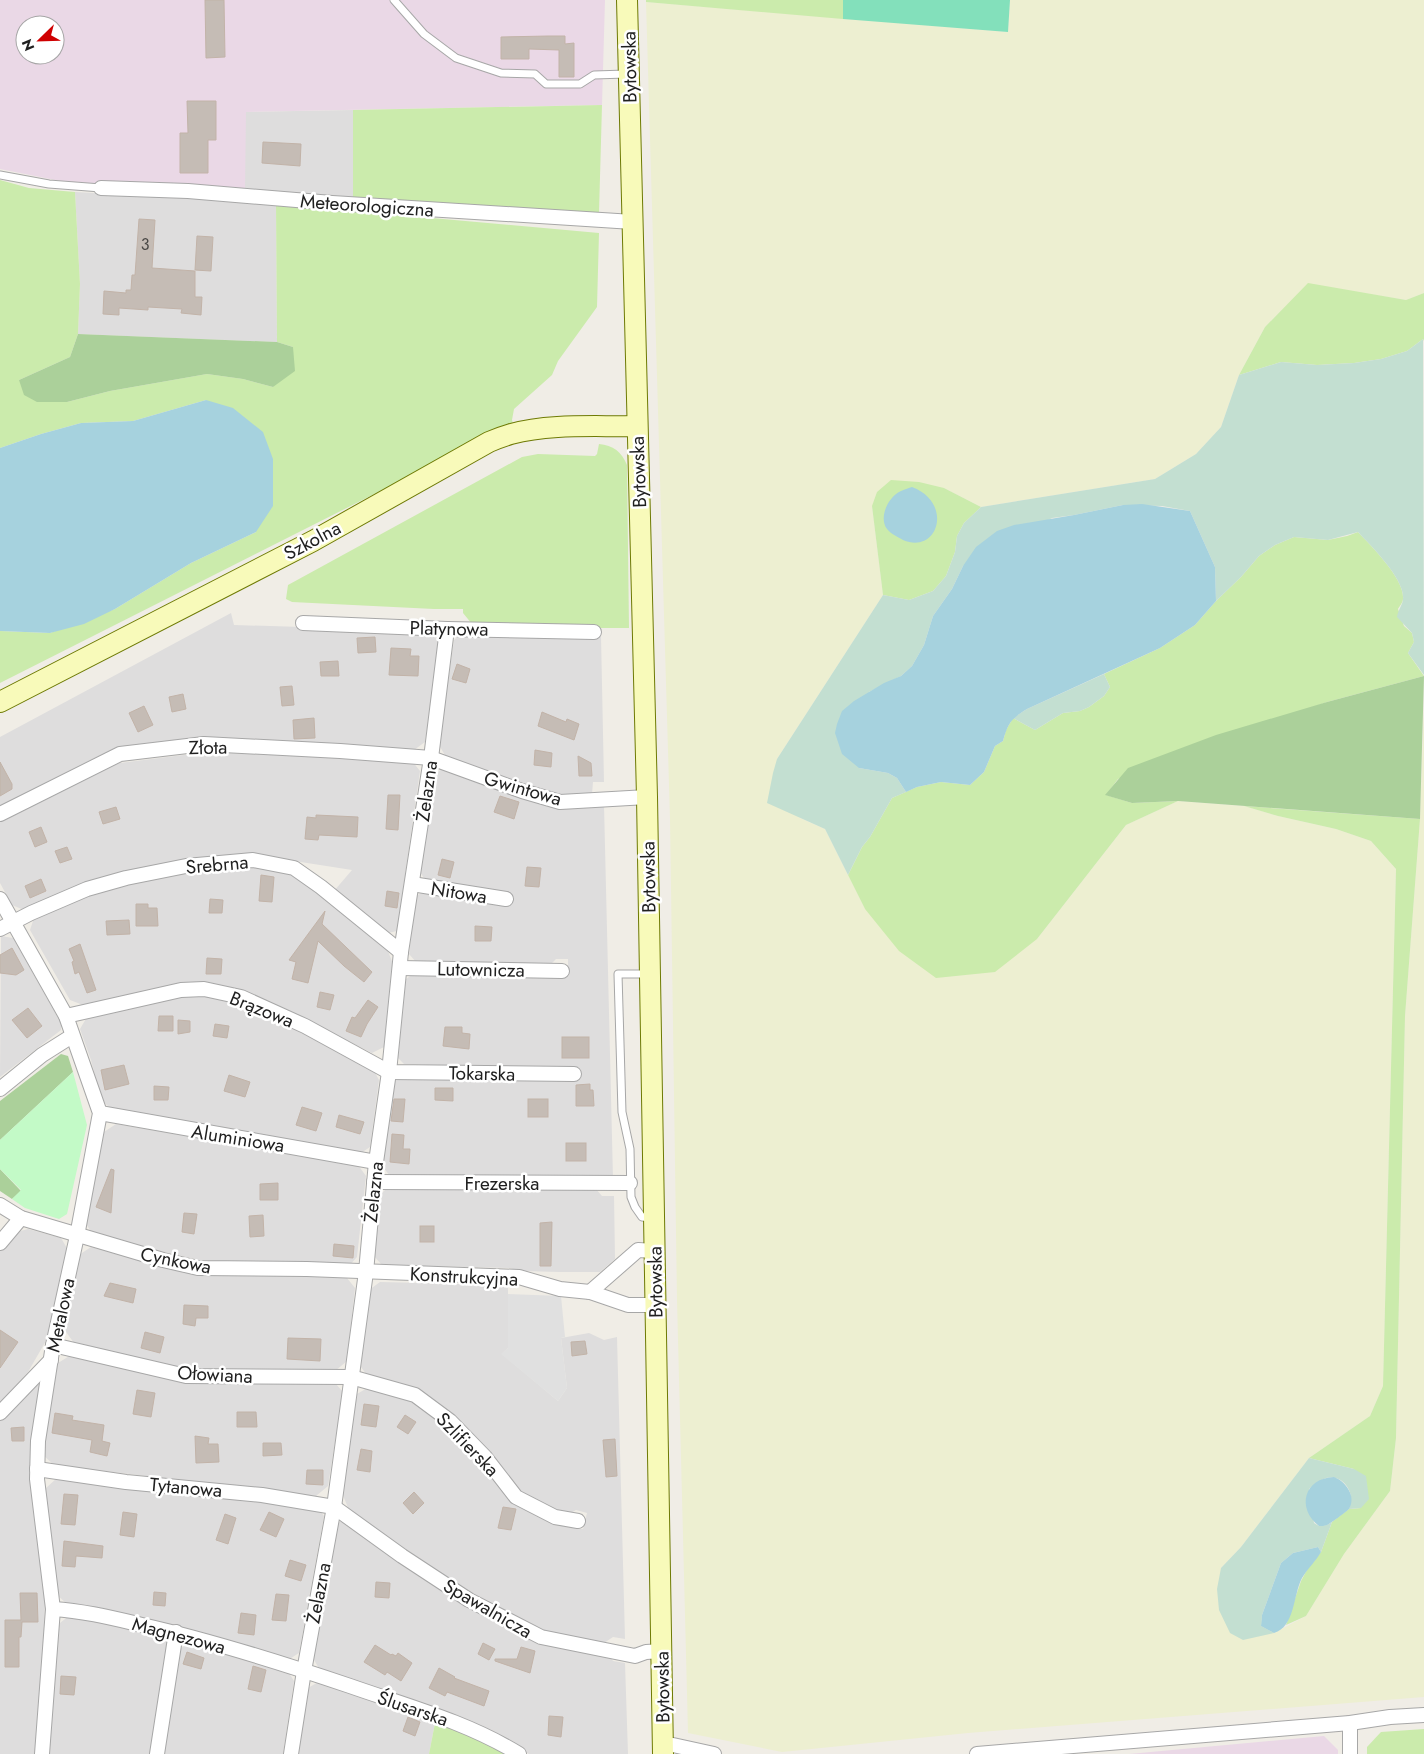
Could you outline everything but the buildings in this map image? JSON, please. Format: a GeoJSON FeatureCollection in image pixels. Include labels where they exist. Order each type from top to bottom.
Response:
{"type":"FeatureCollection","features":[{"type":"Feature","properties":{"kind":"main road","name":"Bytowska"},"geometry":{"type":"LineString","coordinates":[[628,0],[647,797],[655,1305],[661,1526],[663,1750]]}},
{"type":"Feature","properties":{"kind":"main road","name":"Szkolna"},"geometry":{"type":"LineString","coordinates":[[0,702],[313,541],[489,442],[512,434],[535,430],[637,426]]}},
{"type":"Feature","properties":{"kind":"street","name":"Meteorologiczna"},"geometry":{"type":"LineString","coordinates":[[101,188],[188,191],[332,203],[633,222]]}},
{"type":"Feature","properties":{"kind":"street","name":"Platynowa"},"geometry":{"type":"LineString","coordinates":[[304,623],[447,629],[594,632]]}},
{"type":"Feature","properties":{"kind":"street","name":"Żelazna"},"geometry":{"type":"LineString","coordinates":[[291,1754],[334,1507],[366,1272],[376,1162],[389,1072],[401,952],[447,629]]}},
{"type":"Feature","properties":{"kind":"street","name":"Złota"},"geometry":{"type":"LineString","coordinates":[[0,814],[120,754],[204,744],[340,750],[430,758]]}},
{"type":"Feature","properties":{"kind":"street","name":"Gwintowa"},"geometry":{"type":"LineString","coordinates":[[430,758],[560,802],[647,797]]}},
{"type":"Feature","properties":{"kind":"street","name":"Srebrna"},"geometry":{"type":"LineString","coordinates":[[0,929],[31,913],[87,889],[126,878],[186,866],[253,860],[294,868],[321,887],[401,952]]}},
{"type":"Feature","properties":{"kind":"street","name":"Nitowa"},"geometry":{"type":"LineString","coordinates":[[412,884],[506,899]]}},
{"type":"Feature","properties":{"kind":"street"},"geometry":{"type":"LineString","coordinates":[[0,900],[66,1016],[100,1113]]}},
{"type":"Feature","properties":{"kind":"street","name":"Lutownicza"},"geometry":{"type":"LineString","coordinates":[[400,968],[562,971]]}},
{"type":"Feature","properties":{"kind":"street","name":"Brązowa"},"geometry":{"type":"LineString","coordinates":[[66,1016],[181,990],[204,989],[241,997],[305,1026],[389,1072]]}},
{"type":"Feature","properties":{"kind":"street"},"geometry":{"type":"LineString","coordinates":[[0,1090],[42,1055],[72,1036]]}},
{"type":"Feature","properties":{"kind":"street","name":"Tokarska"},"geometry":{"type":"LineString","coordinates":[[389,1072],[574,1074]]}},
{"type":"Feature","properties":{"kind":"street","name":"Aluminiowa"},"geometry":{"type":"LineString","coordinates":[[100,1113],[376,1162]]}},
{"type":"Feature","properties":{"kind":"street","name":"Metalowa"},"geometry":{"type":"LineString","coordinates":[[42,1754],[53,1609],[37,1479],[38,1441],[52,1345],[78,1236],[100,1113]]}},
{"type":"Feature","properties":{"kind":"street","name":"Frezerska"},"geometry":{"type":"LineString","coordinates":[[374,1182],[630,1183]]}},
{"type":"Feature","properties":{"kind":"street","name":"Cynkowa"},"geometry":{"type":"LineString","coordinates":[[0,1204],[22,1218],[78,1236],[198,1268],[307,1269],[366,1272]]}},
{"type":"Feature","properties":{"kind":"street"},"geometry":{"type":"LineString","coordinates":[[0,1243],[22,1218]]}},
{"type":"Feature","properties":{"kind":"street"},"geometry":{"type":"LineString","coordinates":[[590,1292],[638,1250],[655,1251]]}},
{"type":"Feature","properties":{"kind":"street","name":"Konstrukcyjna"},"geometry":{"type":"LineString","coordinates":[[366,1272],[519,1277],[560,1289],[590,1292],[628,1305],[655,1305]]}},
{"type":"Feature","properties":{"kind":"street","name":"Ołowiana"},"geometry":{"type":"LineString","coordinates":[[52,1345],[186,1376],[351,1376]]}},
{"type":"Feature","properties":{"kind":"street"},"geometry":{"type":"LineString","coordinates":[[0,1414],[51,1360]]}},
{"type":"Feature","properties":{"kind":"street","name":"Szlifierska"},"geometry":{"type":"LineString","coordinates":[[351,1376],[415,1395],[450,1422],[485,1457],[516,1498],[555,1517],[578,1521]]}},
{"type":"Feature","properties":{"kind":"street","name":"Tytanowa"},"geometry":{"type":"LineString","coordinates":[[37,1468],[126,1482],[262,1495],[334,1507]]}},
{"type":"Feature","properties":{"kind":"street","name":"Spawalnicza"},"geometry":{"type":"LineString","coordinates":[[334,1507],[402,1556],[470,1600],[540,1638],[635,1656],[646,1652],[662,1652]]}},
{"type":"Feature","properties":{"kind":"street","name":"Magnezowa"},"geometry":{"type":"LineString","coordinates":[[53,1609],[81,1611],[176,1632],[304,1671]]}},
{"type":"Feature","properties":{"kind":"street"},"geometry":{"type":"LineString","coordinates":[[157,1754],[176,1632]]}},
{"type":"Feature","properties":{"kind":"street","name":"Ślusarska"},"geometry":{"type":"LineString","coordinates":[[304,1671],[439,1716],[498,1741],[519,1754]]}},
{"type":"Feature","properties":{"kind":"street"},"geometry":{"type":"LineString","coordinates":[[977,1754],[1350,1723],[1390,1717],[1424,1715]]}},
{"type":"Feature","properties":{"kind":"street"},"geometry":{"type":"LineString","coordinates":[[1350,1723],[1350,1754]]}},
{"type":"Feature","properties":{"kind":"street"},"geometry":{"type":"LineString","coordinates":[[663,1750],[673,1745],[714,1754]]}},
{"type":"Feature","properties":{"kind":"lane"},"geometry":{"type":"LineString","coordinates":[[394,0],[424,34],[456,58],[501,73],[535,74],[546,84],[580,84],[594,75],[629,74]]}},
{"type":"Feature","properties":{"kind":"lane"},"geometry":{"type":"LineString","coordinates":[[0,175],[50,184],[101,188]]}},
{"type":"Feature","properties":{"kind":"lane"},"geometry":{"type":"LineString","coordinates":[[650,974],[618,974],[622,1112],[630,1149],[632,1197],[635,1207],[642,1217],[654,1218]]}},
{"type":"Feature","properties":{"kind":"shaded area"},"geometry":{"type":"Polygon","coordinates":[[[0,0],[605,0],[602,105],[246,112],[245,189],[65,182],[0,169],[0,0]]]}},
{"type":"Feature","properties":{"kind":"shaded area"},"geometry":{"type":"Polygon","coordinates":[[[353,110],[353,199],[245,189],[245,112],[353,110]]]}},
{"type":"Feature","properties":{"kind":"shaded area"},"geometry":{"type":"Polygon","coordinates":[[[75,192],[276,204],[277,342],[78,334],[80,284],[75,192]]]}},
{"type":"Feature","properties":{"kind":"shaded area"},"geometry":{"type":"Polygon","coordinates":[[[231,613],[234,625],[431,631],[439,640],[425,742],[414,750],[114,751],[0,808],[0,737],[231,613]]]}},
{"type":"Feature","properties":{"kind":"shaded area"},"geometry":{"type":"Polygon","coordinates":[[[462,633],[601,636],[604,782],[593,782],[592,794],[566,797],[550,793],[446,757],[439,745],[454,640],[462,633]]]}},
{"type":"Feature","properties":{"kind":"shaded area"},"geometry":{"type":"Polygon","coordinates":[[[207,752],[412,761],[420,771],[397,931],[388,933],[334,891],[352,870],[256,855],[190,859],[24,910],[12,905],[0,883],[0,821],[112,764],[207,752]]]}},
{"type":"Feature","properties":{"kind":"shaded area"},"geometry":{"type":"Polygon","coordinates":[[[444,768],[604,805],[613,1179],[390,1176],[383,1167],[393,1083],[404,1074],[531,1069],[404,1064],[396,1056],[405,980],[415,972],[568,976],[568,959],[556,959],[549,966],[416,962],[409,954],[416,896],[425,891],[509,902],[510,893],[426,881],[420,872],[434,774],[444,768]]]}},
{"type":"Feature","properties":{"kind":"shaded area"},"geometry":{"type":"Polygon","coordinates":[[[226,867],[254,867],[289,872],[386,946],[393,964],[384,1047],[372,1053],[306,1020],[207,984],[83,1005],[70,1000],[30,930],[34,918],[87,896],[128,885],[226,867]]]}},
{"type":"Feature","properties":{"kind":"shaded area"},"geometry":{"type":"Polygon","coordinates":[[[1,936],[13,938],[61,1023],[61,1030],[0,1077],[1,936]]]}},
{"type":"Feature","properties":{"kind":"shaded area"},"geometry":{"type":"Polygon","coordinates":[[[181,997],[208,997],[246,1005],[371,1065],[379,1080],[370,1147],[361,1153],[115,1112],[101,1100],[91,1060],[80,1029],[87,1017],[181,997]]]}},
{"type":"Feature","properties":{"kind":"shaded area"},"geometry":{"type":"Polygon","coordinates":[[[116,1124],[358,1165],[366,1176],[357,1257],[348,1267],[198,1260],[93,1235],[85,1222],[104,1132],[116,1124]]]}},
{"type":"Feature","properties":{"kind":"shaded area"},"geometry":{"type":"Polygon","coordinates":[[[390,1186],[595,1188],[602,1196],[614,1196],[615,1259],[600,1272],[522,1271],[509,1268],[382,1265],[372,1254],[378,1196],[390,1186]]]}},
{"type":"Feature","properties":{"kind":"shaded area"},"geometry":{"type":"Polygon","coordinates":[[[28,1229],[61,1238],[68,1250],[51,1332],[28,1372],[0,1403],[0,1249],[13,1233],[28,1229]]]}},
{"type":"Feature","properties":{"kind":"shaded area"},"geometry":{"type":"Polygon","coordinates":[[[91,1247],[196,1273],[347,1278],[355,1288],[347,1361],[335,1371],[210,1370],[170,1366],[74,1343],[64,1329],[79,1255],[91,1247]]]}},
{"type":"Feature","properties":{"kind":"shaded area"},"geometry":{"type":"Polygon","coordinates":[[[380,1282],[508,1285],[508,1348],[502,1354],[558,1401],[567,1388],[561,1338],[589,1333],[604,1340],[617,1337],[625,1639],[613,1637],[604,1643],[530,1629],[494,1610],[349,1510],[342,1493],[357,1394],[369,1387],[411,1399],[435,1414],[464,1441],[512,1500],[553,1521],[583,1529],[587,1513],[576,1510],[567,1515],[556,1513],[520,1494],[467,1430],[440,1406],[422,1394],[408,1388],[369,1378],[361,1367],[369,1290],[380,1282]]]}},
{"type":"Feature","properties":{"kind":"shaded area"},"geometry":{"type":"Polygon","coordinates":[[[508,1294],[561,1296],[565,1337],[561,1338],[567,1388],[558,1401],[501,1354],[508,1348],[508,1294]]]}},
{"type":"Feature","properties":{"kind":"shaded area"},"geometry":{"type":"Polygon","coordinates":[[[71,1355],[200,1382],[335,1383],[343,1392],[328,1486],[316,1496],[54,1465],[43,1455],[43,1447],[58,1363],[71,1355]]]}},
{"type":"Feature","properties":{"kind":"shaded area"},"geometry":{"type":"Polygon","coordinates":[[[38,1379],[42,1383],[31,1449],[45,1597],[44,1643],[35,1754],[0,1754],[0,1421],[38,1379]]]}},
{"type":"Feature","properties":{"kind":"shaded area"},"geometry":{"type":"Polygon","coordinates":[[[57,1478],[317,1507],[324,1516],[299,1653],[288,1660],[185,1628],[109,1610],[66,1603],[56,1594],[46,1488],[57,1478]]]}},
{"type":"Feature","properties":{"kind":"shaded area"},"geometry":{"type":"Polygon","coordinates":[[[345,1520],[489,1619],[527,1637],[607,1652],[613,1661],[625,1663],[628,1754],[529,1754],[494,1733],[451,1713],[321,1672],[313,1658],[337,1523],[345,1520]]]}},
{"type":"Feature","properties":{"kind":"shaded area"},"geometry":{"type":"Polygon","coordinates":[[[69,1616],[162,1634],[168,1644],[151,1754],[47,1754],[56,1626],[69,1616]]]}},
{"type":"Feature","properties":{"kind":"shaded area"},"geometry":{"type":"Polygon","coordinates":[[[189,1643],[289,1673],[294,1681],[283,1754],[162,1754],[178,1650],[189,1643]]]}},
{"type":"Feature","properties":{"kind":"shaded area"},"geometry":{"type":"Polygon","coordinates":[[[320,1681],[436,1718],[429,1754],[298,1754],[308,1688],[320,1681]]]}},
{"type":"Feature","properties":{"kind":"shaded area"},"geometry":{"type":"Polygon","coordinates":[[[1324,1736],[1338,1750],[1338,1754],[1129,1754],[1324,1736]]]}},
{"type":"Feature","properties":{"kind":"green space"},"geometry":{"type":"Polygon","coordinates":[[[646,0],[843,0],[843,19],[646,2],[646,0]]]}},
{"type":"Feature","properties":{"kind":"green space"},"geometry":{"type":"Polygon","coordinates":[[[843,0],[1010,0],[1008,32],[843,19],[843,0]]]}},
{"type":"Feature","properties":{"kind":"green space"},"geometry":{"type":"Polygon","coordinates":[[[1010,0],[1424,0],[1424,293],[1406,300],[1308,284],[1265,327],[1239,375],[1221,427],[1196,454],[1155,479],[981,507],[944,488],[872,506],[883,595],[777,759],[800,818],[825,829],[865,909],[1037,939],[1126,825],[1178,801],[1244,806],[1336,829],[1371,841],[1396,869],[1383,1386],[1370,1416],[1309,1458],[1241,1547],[1221,1568],[1274,1633],[1306,1616],[1344,1554],[1390,1491],[1396,1438],[1405,1016],[1420,819],[1424,705],[1424,1697],[968,1733],[782,1752],[688,1733],[677,1300],[670,819],[646,2],[1008,32],[1010,0]]]}},
{"type":"Feature","properties":{"kind":"green space"},"geometry":{"type":"Polygon","coordinates":[[[602,105],[599,213],[353,199],[353,110],[602,105]]]}},
{"type":"Feature","properties":{"kind":"green space"},"geometry":{"type":"Polygon","coordinates":[[[0,180],[29,188],[75,192],[80,284],[78,334],[70,357],[19,380],[67,402],[110,391],[207,374],[243,379],[273,387],[293,347],[277,342],[276,204],[599,233],[597,307],[558,361],[552,375],[514,409],[513,424],[0,683],[0,631],[50,633],[115,609],[191,563],[256,532],[206,400],[133,421],[81,423],[0,448],[0,180]]]}},
{"type":"Feature","properties":{"kind":"green space"},"geometry":{"type":"Polygon","coordinates":[[[1308,283],[1406,300],[1424,293],[1424,341],[1423,339],[1407,351],[1381,359],[1317,365],[1281,362],[1239,375],[1265,327],[1308,283]]]}},
{"type":"Feature","properties":{"kind":"green space"},"geometry":{"type":"Polygon","coordinates":[[[78,334],[277,342],[293,347],[295,371],[273,387],[243,379],[207,374],[110,391],[67,402],[37,402],[24,395],[19,380],[70,357],[78,334]]]}},
{"type":"Feature","properties":{"kind":"green space"},"geometry":{"type":"Polygon","coordinates":[[[1423,339],[1424,675],[1408,653],[1414,642],[1412,633],[1397,617],[1403,599],[1399,582],[1386,563],[1358,532],[1328,540],[1294,537],[1275,545],[1259,556],[1216,601],[1215,567],[1190,511],[1162,506],[1123,505],[1052,518],[963,566],[952,589],[933,616],[924,645],[912,666],[901,676],[869,692],[859,768],[888,773],[897,778],[906,792],[892,798],[870,837],[862,847],[848,875],[825,829],[767,803],[777,759],[883,595],[909,600],[933,591],[946,576],[955,552],[957,536],[964,523],[981,507],[1155,479],[1196,454],[1221,427],[1239,375],[1281,362],[1317,365],[1381,359],[1407,351],[1423,339]]]}},
{"type":"Feature","properties":{"kind":"green space"},"geometry":{"type":"Polygon","coordinates":[[[599,444],[616,450],[627,465],[629,628],[472,624],[463,613],[463,609],[292,602],[286,599],[288,585],[522,457],[538,454],[595,456],[599,444]]]}},
{"type":"Feature","properties":{"kind":"green space"},"geometry":{"type":"Polygon","coordinates":[[[891,480],[919,482],[944,488],[981,507],[964,523],[957,536],[955,552],[946,576],[933,591],[909,600],[883,595],[872,506],[877,492],[891,480]]]}},
{"type":"Feature","properties":{"kind":"green space"},"geometry":{"type":"Polygon","coordinates":[[[1358,532],[1386,563],[1399,582],[1403,599],[1398,609],[1404,626],[1412,633],[1414,642],[1408,653],[1424,676],[1327,702],[1118,779],[1106,795],[1132,803],[1178,801],[1126,825],[1037,939],[995,972],[936,978],[899,951],[865,909],[848,875],[862,847],[870,837],[892,798],[917,787],[941,782],[970,785],[984,772],[995,746],[1003,741],[1006,730],[1013,718],[1035,730],[1063,713],[1080,711],[1089,707],[1104,696],[1110,687],[1104,674],[1160,648],[1195,625],[1259,556],[1275,545],[1294,537],[1328,540],[1358,532]]]}},
{"type":"Feature","properties":{"kind":"green space"},"geometry":{"type":"Polygon","coordinates":[[[1104,674],[1110,687],[1104,696],[1089,707],[1080,711],[1063,713],[1035,730],[1013,718],[1027,709],[1104,674]]]}},
{"type":"Feature","properties":{"kind":"green space"},"geometry":{"type":"Polygon","coordinates":[[[1424,676],[1420,819],[1178,801],[1132,803],[1105,795],[1128,768],[1216,735],[1424,676]]]}},
{"type":"Feature","properties":{"kind":"green space"},"geometry":{"type":"Polygon","coordinates":[[[1244,806],[1420,819],[1405,1016],[1396,1438],[1390,1491],[1344,1554],[1306,1616],[1286,1625],[1301,1581],[1308,1568],[1321,1552],[1332,1522],[1349,1509],[1361,1508],[1354,1469],[1309,1458],[1370,1416],[1383,1386],[1396,869],[1371,841],[1336,829],[1244,806]]]}},
{"type":"Feature","properties":{"kind":"green space"},"geometry":{"type":"Polygon","coordinates":[[[61,1054],[68,1056],[73,1072],[0,1140],[0,1101],[61,1054]]]}},
{"type":"Feature","properties":{"kind":"green space"},"geometry":{"type":"Polygon","coordinates":[[[73,1072],[87,1125],[67,1214],[59,1219],[25,1208],[12,1199],[21,1190],[0,1169],[0,1140],[73,1072]]]}},
{"type":"Feature","properties":{"kind":"green space"},"geometry":{"type":"Polygon","coordinates":[[[0,1169],[21,1191],[12,1199],[0,1191],[0,1169]]]}},
{"type":"Feature","properties":{"kind":"green space"},"geometry":{"type":"Polygon","coordinates":[[[1309,1458],[1354,1469],[1366,1476],[1369,1499],[1361,1508],[1349,1509],[1351,1497],[1348,1488],[1339,1479],[1330,1477],[1309,1489],[1314,1523],[1319,1526],[1332,1522],[1321,1552],[1318,1547],[1293,1553],[1281,1563],[1262,1615],[1261,1626],[1274,1633],[1243,1640],[1230,1633],[1219,1610],[1217,1589],[1221,1568],[1241,1547],[1309,1458]]]}},
{"type":"Feature","properties":{"kind":"green space"},"geometry":{"type":"Polygon","coordinates":[[[436,1718],[511,1754],[429,1754],[436,1718]]]}},
{"type":"Feature","properties":{"kind":"green space"},"geometry":{"type":"Polygon","coordinates":[[[1424,1729],[1424,1754],[1367,1754],[1367,1747],[1381,1732],[1424,1729]]]}},
{"type":"Feature","properties":{"kind":"water"},"geometry":{"type":"Polygon","coordinates":[[[206,400],[233,408],[263,432],[273,459],[273,506],[256,532],[191,563],[115,609],[84,624],[50,633],[0,631],[0,448],[81,423],[133,421],[206,400]]]}},
{"type":"Feature","properties":{"kind":"water"},"geometry":{"type":"Polygon","coordinates":[[[912,487],[925,494],[933,504],[937,515],[936,525],[932,534],[925,540],[915,543],[903,540],[890,532],[884,519],[886,507],[892,497],[912,487]]]}},
{"type":"Feature","properties":{"kind":"water"},"geometry":{"type":"Polygon","coordinates":[[[1142,504],[1190,511],[1215,567],[1216,601],[1195,625],[1160,648],[1027,709],[1011,722],[1003,741],[995,746],[984,772],[970,785],[941,782],[917,787],[906,792],[897,778],[888,773],[859,768],[842,754],[835,733],[842,711],[854,701],[884,683],[901,676],[912,666],[924,645],[933,616],[952,589],[963,566],[976,547],[997,531],[1014,525],[1123,505],[1142,504]]]}},
{"type":"Feature","properties":{"kind":"water"},"geometry":{"type":"Polygon","coordinates":[[[1334,1477],[1346,1485],[1351,1494],[1351,1504],[1349,1509],[1331,1522],[1319,1526],[1307,1511],[1307,1495],[1310,1488],[1316,1483],[1334,1477]]]}},
{"type":"Feature","properties":{"kind":"water"},"geometry":{"type":"Polygon","coordinates":[[[1318,1547],[1321,1552],[1302,1578],[1286,1624],[1281,1630],[1274,1633],[1261,1626],[1262,1615],[1281,1563],[1293,1553],[1318,1547]]]}}]}
